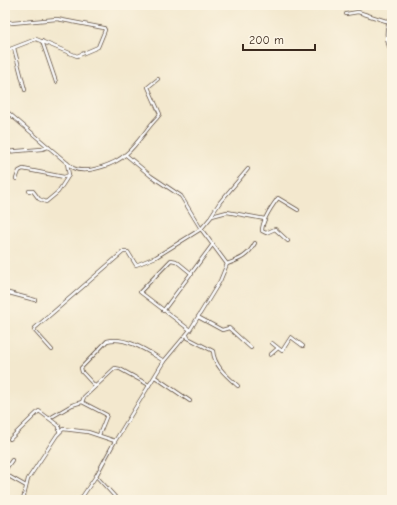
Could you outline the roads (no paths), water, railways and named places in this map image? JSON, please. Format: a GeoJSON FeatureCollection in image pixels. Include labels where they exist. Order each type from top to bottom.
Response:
{"type":"FeatureCollection","features":[{"type":"Feature","properties":{"kind":"street"},"geometry":{"type":"LineString","coordinates":[[346,14],[358,12],[386,21],[390,20]]}},
{"type":"Feature","properties":{"kind":"street"},"geometry":{"type":"LineString","coordinates":[[392,16],[390,20],[387,42],[392,52]]}},
{"type":"Feature","properties":{"kind":"street"},"geometry":{"type":"LineString","coordinates":[[5,20],[12,23],[57,19],[104,28],[105,30],[98,47],[86,54],[78,56],[42,40],[36,39],[5,51]]}},
{"type":"Feature","properties":{"kind":"street"},"geometry":{"type":"LineString","coordinates":[[42,40],[56,82]]}},
{"type":"Feature","properties":{"kind":"street"},"geometry":{"type":"LineString","coordinates":[[14,48],[25,90]]}},
{"type":"Feature","properties":{"kind":"street"},"geometry":{"type":"LineString","coordinates":[[5,110],[76,169],[91,170],[126,155],[159,116],[160,114],[148,87],[158,79]]}},
{"type":"Feature","properties":{"kind":"street"},"geometry":{"type":"LineString","coordinates":[[5,152],[42,149],[48,147]]}},
{"type":"Feature","properties":{"kind":"street"},"geometry":{"type":"LineString","coordinates":[[126,155],[151,176],[181,196],[201,229],[227,264]]}},
{"type":"Feature","properties":{"kind":"street"},"geometry":{"type":"LineString","coordinates":[[29,191],[33,191],[39,199],[46,202],[58,192],[69,175],[67,161]]}},
{"type":"Feature","properties":{"kind":"street"},"geometry":{"type":"LineString","coordinates":[[16,179],[19,171],[23,169],[64,177],[69,175]]}},
{"type":"Feature","properties":{"kind":"street"},"geometry":{"type":"LineString","coordinates":[[52,350],[34,330],[39,323],[123,252],[128,252],[136,265],[156,257],[201,229],[220,202],[248,169]]}},
{"type":"Feature","properties":{"kind":"street"},"geometry":{"type":"LineString","coordinates":[[288,241],[274,229],[269,233],[262,231],[264,219],[278,198],[298,210]]}},
{"type":"Feature","properties":{"kind":"street"},"geometry":{"type":"LineString","coordinates":[[210,217],[227,212],[264,219]]}},
{"type":"Feature","properties":{"kind":"street"},"geometry":{"type":"LineString","coordinates":[[80,500],[96,476],[115,441],[164,361],[190,330],[220,281],[227,264],[242,259],[250,252],[255,243]]}},
{"type":"Feature","properties":{"kind":"street"},"geometry":{"type":"LineString","coordinates":[[163,311],[213,244]]}},
{"type":"Feature","properties":{"kind":"street"},"geometry":{"type":"LineString","coordinates":[[190,330],[141,294],[141,291],[171,260],[176,261],[192,274]]}},
{"type":"Feature","properties":{"kind":"street"},"geometry":{"type":"LineString","coordinates":[[5,292],[35,300]]}},
{"type":"Feature","properties":{"kind":"street"},"geometry":{"type":"LineString","coordinates":[[198,317],[222,330],[229,328],[251,348]]}},
{"type":"Feature","properties":{"kind":"street"},"geometry":{"type":"LineString","coordinates":[[187,334],[188,338],[213,351],[213,358],[224,373],[238,386]]}},
{"type":"Feature","properties":{"kind":"street"},"geometry":{"type":"LineString","coordinates":[[270,355],[277,349],[282,350],[292,337],[303,346]]}},
{"type":"Feature","properties":{"kind":"street"},"geometry":{"type":"LineString","coordinates":[[95,386],[82,372],[81,368],[107,341],[116,340],[138,346],[164,361]]}},
{"type":"Feature","properties":{"kind":"street"},"geometry":{"type":"LineString","coordinates":[[272,343],[277,349]]}},
{"type":"Feature","properties":{"kind":"street"},"geometry":{"type":"LineString","coordinates":[[50,418],[72,405],[82,402],[95,386],[113,369],[118,368],[149,385]]}},
{"type":"Feature","properties":{"kind":"street"},"geometry":{"type":"LineString","coordinates":[[155,377],[190,401]]}},
{"type":"Feature","properties":{"kind":"street"},"geometry":{"type":"LineString","coordinates":[[82,402],[107,416],[99,435]]}},
{"type":"Feature","properties":{"kind":"street"},"geometry":{"type":"LineString","coordinates":[[10,439],[37,411],[41,411],[59,426],[59,432]]}},
{"type":"Feature","properties":{"kind":"street"},"geometry":{"type":"LineString","coordinates":[[23,500],[26,486],[32,473],[59,432],[65,429],[99,435],[115,441]]}},
{"type":"Feature","properties":{"kind":"street"},"geometry":{"type":"LineString","coordinates":[[5,470],[12,460]]}},
{"type":"Feature","properties":{"kind":"street"},"geometry":{"type":"LineString","coordinates":[[5,474],[26,486]]}},
{"type":"Feature","properties":{"kind":"street"},"geometry":{"type":"LineString","coordinates":[[96,476],[118,500]]}}]}
